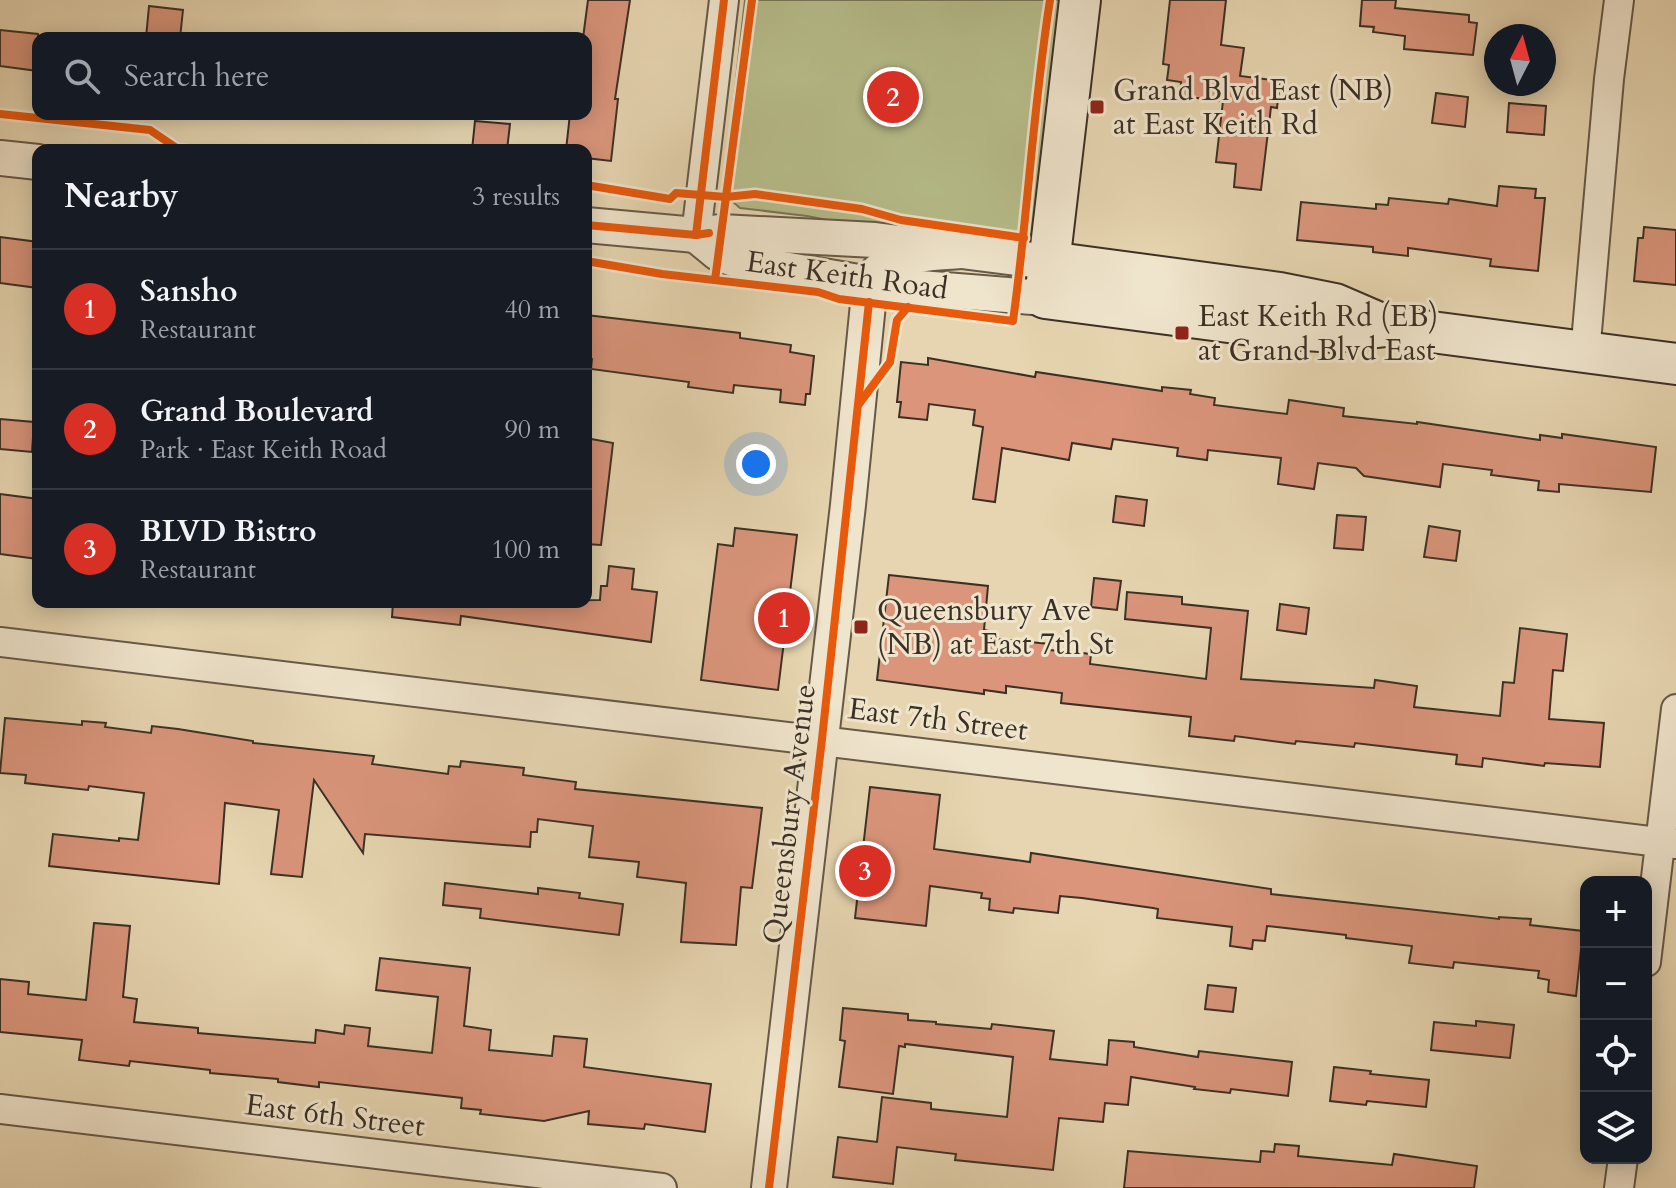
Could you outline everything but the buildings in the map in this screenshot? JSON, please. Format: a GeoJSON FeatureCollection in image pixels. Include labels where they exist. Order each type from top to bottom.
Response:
{"type":"FeatureCollection","features":[{"type":"Feature","properties":{"kind":"main road"},"geometry":{"type":"LineString","coordinates":[[1047,280],[1080,0]]}},
{"type":"Feature","properties":{"kind":"main road","name":"East Keith Road"},"geometry":{"type":"LineString","coordinates":[[1047,280],[1280,293],[1335,304],[1386,326],[1676,364]]}},
{"type":"Feature","properties":{"kind":"street"},"geometry":{"type":"LineString","coordinates":[[696,235],[724,0]]}},
{"type":"Feature","properties":{"kind":"street"},"geometry":{"type":"LineString","coordinates":[[1585,354],[1607,95],[1619,0]]}},
{"type":"Feature","properties":{"kind":"street"},"geometry":{"type":"LineString","coordinates":[[0,158],[32,161]]}},
{"type":"Feature","properties":{"kind":"street","name":"East Keith Road"},"geometry":{"type":"LineString","coordinates":[[592,226],[696,235],[721,232],[875,240],[960,251],[1047,280]]}},
{"type":"Feature","properties":{"kind":"street","name":"East Keith Road"},"geometry":{"type":"LineString","coordinates":[[696,235],[718,253],[742,262],[870,284],[1047,280]]}},
{"type":"Feature","properties":{"kind":"street"},"geometry":{"type":"LineString","coordinates":[[812,236],[851,256],[864,270],[870,284]]}},
{"type":"Feature","properties":{"kind":"street"},"geometry":{"type":"LineString","coordinates":[[870,284],[875,273],[884,265],[925,254],[960,251]]}},
{"type":"Feature","properties":{"kind":"street","name":"Queensbury Avenue"},"geometry":{"type":"LineString","coordinates":[[769,1188],[822,739],[870,284]]}},
{"type":"Feature","properties":{"kind":"street","name":"East 7th Street"},"geometry":{"type":"LineString","coordinates":[[0,642],[1668,843]]}},
{"type":"Feature","properties":{"kind":"street"},"geometry":{"type":"LineString","coordinates":[[1649,948],[1668,843],[1676,709]]}},
{"type":"Feature","properties":{"kind":"street","name":"East 6th Street"},"geometry":{"type":"LineString","coordinates":[[0,1109],[662,1188]]}},
{"type":"Feature","properties":{"kind":"street"},"geometry":{"type":"LineString","coordinates":[[1619,1188],[1622,1164]]}},
{"type":"Feature","properties":{"kind":"green space"},"geometry":{"type":"Polygon","coordinates":[[[745,0],[1063,0],[1034,231],[1019,246],[873,229],[807,216],[740,208],[723,193],[745,0]]]}},
{"type":"Feature","properties":{"kind":"cycle path"},"geometry":{"type":"LineString","coordinates":[[696,235],[724,0]]}},
{"type":"Feature","properties":{"kind":"cycle path"},"geometry":{"type":"LineString","coordinates":[[715,280],[752,0]]}},
{"type":"Feature","properties":{"kind":"cycle path"},"geometry":{"type":"LineString","coordinates":[[592,262],[1013,321],[1050,0]]}},
{"type":"Feature","properties":{"kind":"cycle path"},"geometry":{"type":"LineString","coordinates":[[0,114],[32,117]]}},
{"type":"Feature","properties":{"kind":"cycle path"},"geometry":{"type":"LineString","coordinates":[[56,120],[150,130],[171,144]]}},
{"type":"Feature","properties":{"kind":"cycle path"},"geometry":{"type":"LineString","coordinates":[[592,186],[670,199],[676,193],[726,197],[755,194],[862,209],[901,220],[1024,238]]}},
{"type":"Feature","properties":{"kind":"cycle path"},"geometry":{"type":"LineString","coordinates":[[592,226],[696,235],[709,233]]}},
{"type":"Feature","properties":{"kind":"cycle path"},"geometry":{"type":"LineString","coordinates":[[769,1188],[869,302]]}},
{"type":"Feature","properties":{"kind":"cycle path"},"geometry":{"type":"LineString","coordinates":[[859,404],[890,362],[897,320],[908,307]]}},
{"type":"Feature","properties":{"kind":"place","name":"Grand Boulevard"},"geometry":{"type":"Point","coordinates":[893,97]}},
{"type":"Feature","properties":{"kind":"place","name":"Grand Blvd East (NB) at East Keith Rd"},"geometry":{"type":"Point","coordinates":[1097,107]}},
{"type":"Feature","properties":{"kind":"place","name":"East Keith Rd (EB) at Grand Blvd East"},"geometry":{"type":"Point","coordinates":[1182,333]}},
{"type":"Feature","properties":{"kind":"place","name":"Sansho"},"geometry":{"type":"Point","coordinates":[784,618]}},
{"type":"Feature","properties":{"kind":"place","name":"Queensbury Ave (NB) at East 7th St"},"geometry":{"type":"Point","coordinates":[861,627]}},
{"type":"Feature","properties":{"kind":"place","name":"BLVD Bistro"},"geometry":{"type":"Point","coordinates":[865,871]}}]}
